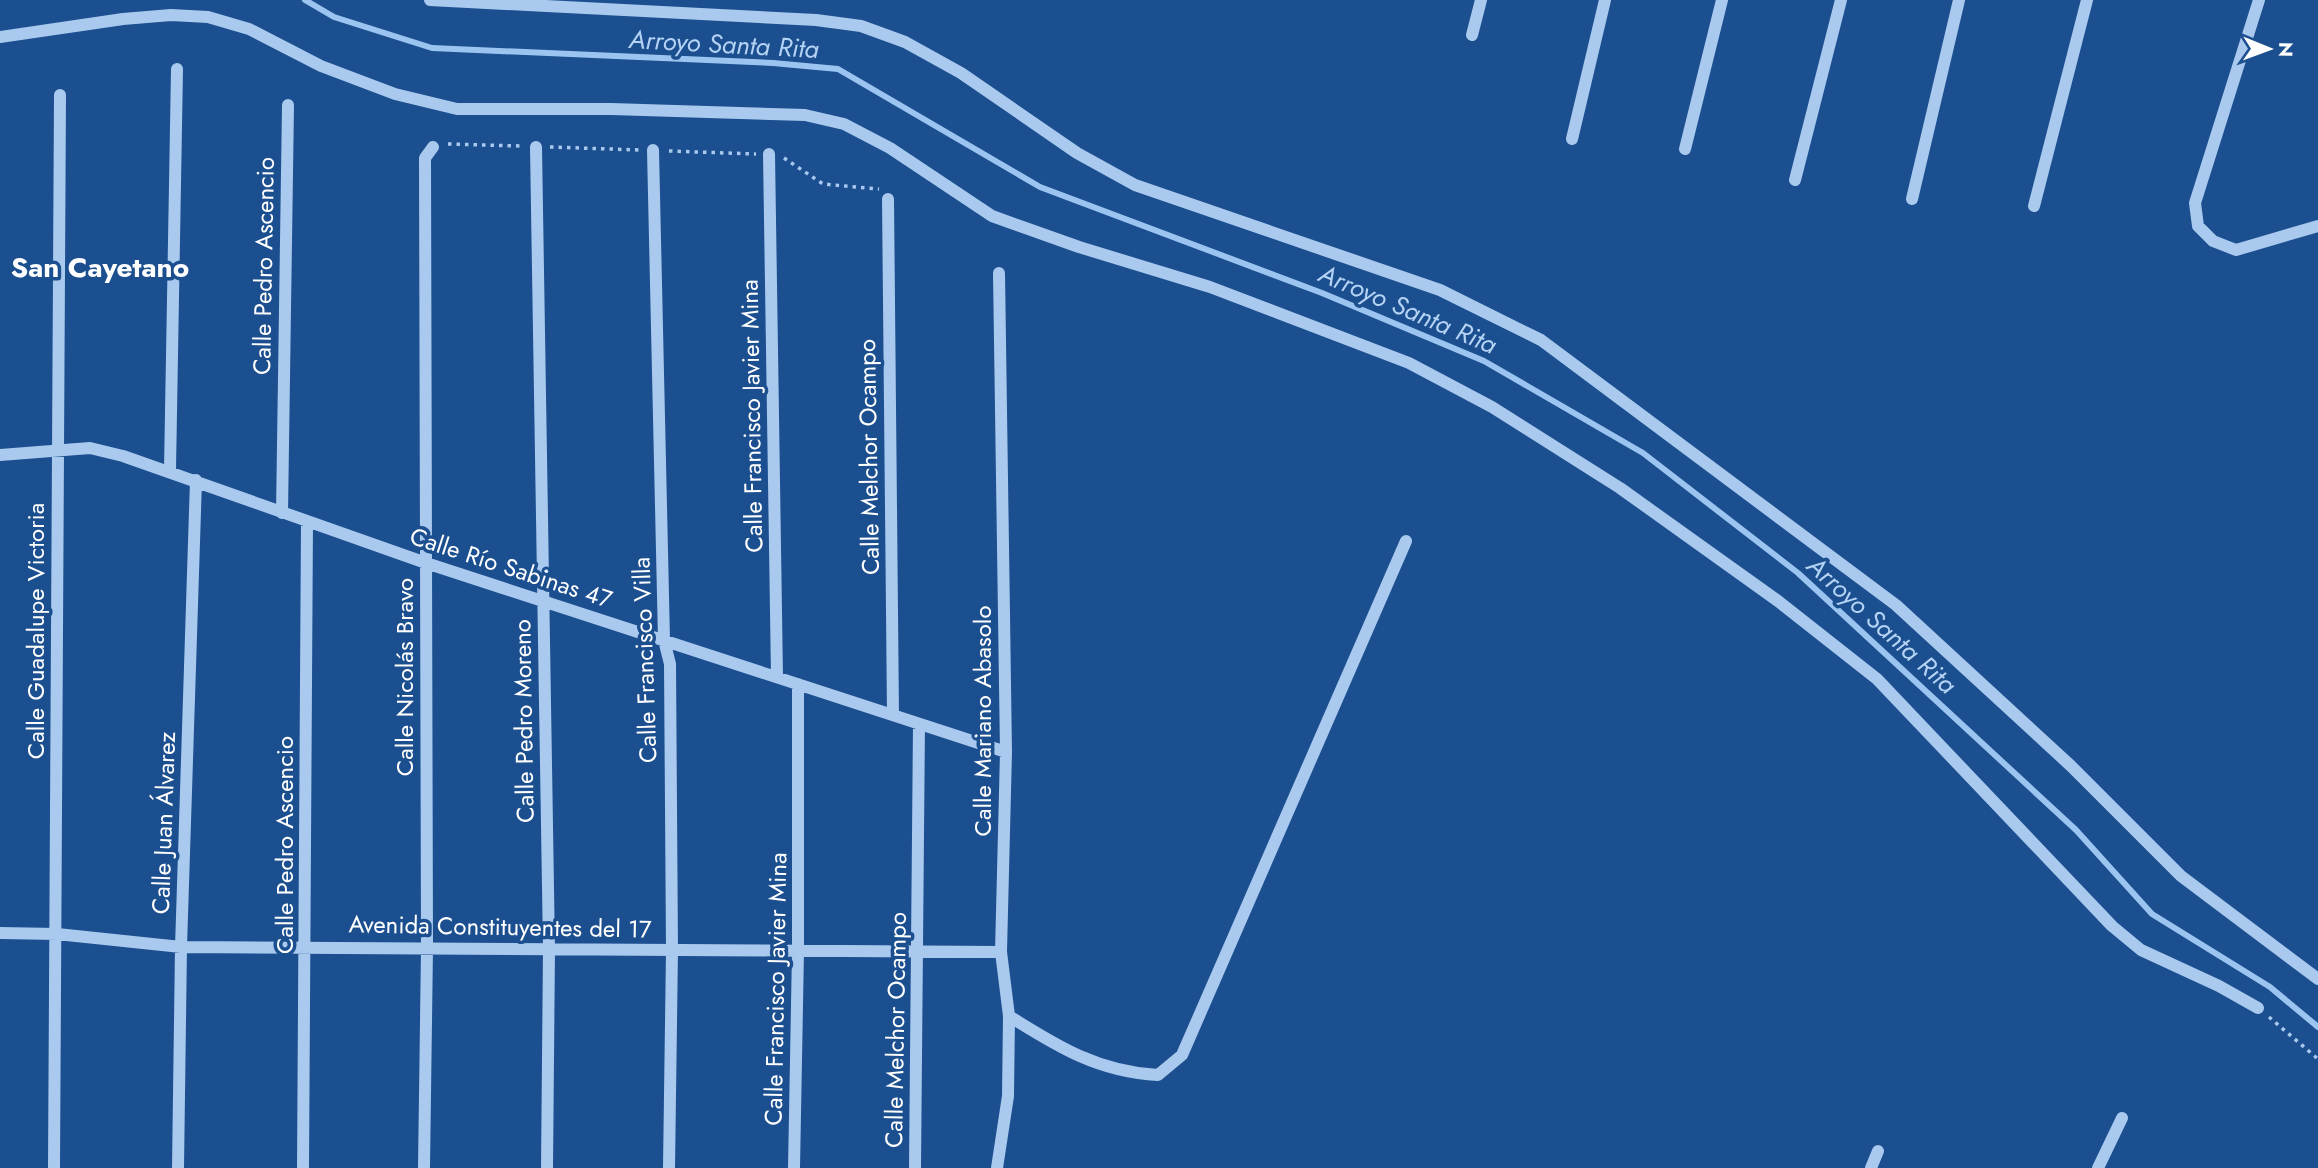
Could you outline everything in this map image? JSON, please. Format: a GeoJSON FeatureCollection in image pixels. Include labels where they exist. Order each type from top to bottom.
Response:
{"type":"FeatureCollection","features":[{"type":"Feature","properties":{"kind":"street"},"geometry":{"type":"LineString","coordinates":[[430,0],[816,20],[861,26],[905,41],[961,73],[1077,153],[1135,185],[1440,290],[1541,340],[1896,605],[2071,766],[2181,876],[2318,979]]}},
{"type":"Feature","properties":{"kind":"street"},"geometry":{"type":"LineString","coordinates":[[1472,35],[1481,0]]}},
{"type":"Feature","properties":{"kind":"street"},"geometry":{"type":"LineString","coordinates":[[1572,139],[1605,0]]}},
{"type":"Feature","properties":{"kind":"street"},"geometry":{"type":"LineString","coordinates":[[1685,149],[1723,0]]}},
{"type":"Feature","properties":{"kind":"street"},"geometry":{"type":"LineString","coordinates":[[1795,180],[1841,0]]}},
{"type":"Feature","properties":{"kind":"street"},"geometry":{"type":"LineString","coordinates":[[1912,199],[1959,0]]}},
{"type":"Feature","properties":{"kind":"street"},"geometry":{"type":"LineString","coordinates":[[2034,206],[2087,0]]}},
{"type":"Feature","properties":{"kind":"street"},"geometry":{"type":"LineString","coordinates":[[2259,0],[2195,204],[2198,226],[2213,241],[2236,250],[2318,226]]}},
{"type":"Feature","properties":{"kind":"street"},"geometry":{"type":"LineString","coordinates":[[0,37],[123,19],[171,15],[208,17],[249,29],[321,66],[395,94],[457,109],[611,109],[805,115],[844,124],[890,148],[992,216],[1079,247],[1210,287],[1409,363],[1492,407],[1620,488],[1778,601],[1877,679],[2112,926],[2141,950],[2219,986],[2258,1008]]}},
{"type":"Feature","properties":{"kind":"street"},"geometry":{"type":"LineString","coordinates":[[170,470],[177,69]]}},
{"type":"Feature","properties":{"kind":"street","name":"Calle Guadalupe Victoria"},"geometry":{"type":"LineString","coordinates":[[54,1168],[60,95]]}},
{"type":"Feature","properties":{"kind":"street","name":"Calle Pedro Ascencio"},"geometry":{"type":"LineString","coordinates":[[282,513],[288,105]]}},
{"type":"Feature","properties":{"kind":"street","name":"Calle Nicolás Bravo"},"geometry":{"type":"LineString","coordinates":[[424,1168],[427,948],[425,158],[433,147]]}},
{"type":"Feature","properties":{"kind":"street","name":"Calle Pedro Moreno"},"geometry":{"type":"LineString","coordinates":[[536,147],[549,949],[547,1168]]}},
{"type":"Feature","properties":{"kind":"street","name":"Calle Francisco Villa"},"geometry":{"type":"LineString","coordinates":[[653,150],[664,640],[670,664],[673,950],[669,1168]]}},
{"type":"Feature","properties":{"kind":"street","name":"Calle Francisco Javier Mina"},"geometry":{"type":"LineString","coordinates":[[769,154],[777,677]]}},
{"type":"Feature","properties":{"kind":"street","name":"Calle Melchor Ocampo"},"geometry":{"type":"LineString","coordinates":[[888,200],[893,715]]}},
{"type":"Feature","properties":{"kind":"street","name":"Calle Mariano Abasolo"},"geometry":{"type":"LineString","coordinates":[[997,1168],[1008,1096],[1009,1016],[1001,952],[1006,751],[999,273]]}},
{"type":"Feature","properties":{"kind":"street","name":"Calle Río Sabinas 47"},"geometry":{"type":"LineString","coordinates":[[0,455],[90,448],[170,470],[426,564],[1006,751]]}},
{"type":"Feature","properties":{"kind":"street","name":"Calle Juan Álvarez"},"geometry":{"type":"LineString","coordinates":[[178,1168],[181,947],[196,480]]}},
{"type":"Feature","properties":{"kind":"street","name":"Calle Pedro Ascencio"},"geometry":{"type":"LineString","coordinates":[[303,1168],[307,521]]}},
{"type":"Feature","properties":{"kind":"street"},"geometry":{"type":"LineString","coordinates":[[1009,1016],[1064,1051],[1126,1073],[1158,1075],[1182,1055],[1406,541]]}},
{"type":"Feature","properties":{"kind":"street","name":"Calle Francisco Javier Mina"},"geometry":{"type":"LineString","coordinates":[[794,1168],[798,951],[798,684]]}},
{"type":"Feature","properties":{"kind":"street","name":"Calle Melchor Ocampo"},"geometry":{"type":"LineString","coordinates":[[915,1168],[919,724]]}},
{"type":"Feature","properties":{"kind":"street","name":"Avenida Constituyentes del 17"},"geometry":{"type":"LineString","coordinates":[[0,933],[57,934],[181,947],[1001,952]]}},
{"type":"Feature","properties":{"kind":"street"},"geometry":{"type":"LineString","coordinates":[[2098,1168],[2122,1118]]}},
{"type":"Feature","properties":{"kind":"street"},"geometry":{"type":"LineString","coordinates":[[1871,1168],[1878,1151]]}},
{"type":"Feature","properties":{"kind":"path"},"geometry":{"type":"LineString","coordinates":[[2258,1008],[2318,1059]]}},
{"type":"Feature","properties":{"kind":"waterway","name":"Arroyo Santa Rita"},"geometry":{"type":"LineString","coordinates":[[305,0],[334,17],[432,48],[773,63],[838,69],[1040,187],[1322,293],[1484,361],[1643,453],[1798,573],[2076,830],[2152,914],[2270,987],[2318,1027]]}},
{"type":"Feature","properties":{"kind":"district","name":"San Cayetano"},"geometry":{"type":"Point","coordinates":[100,267]}}]}
